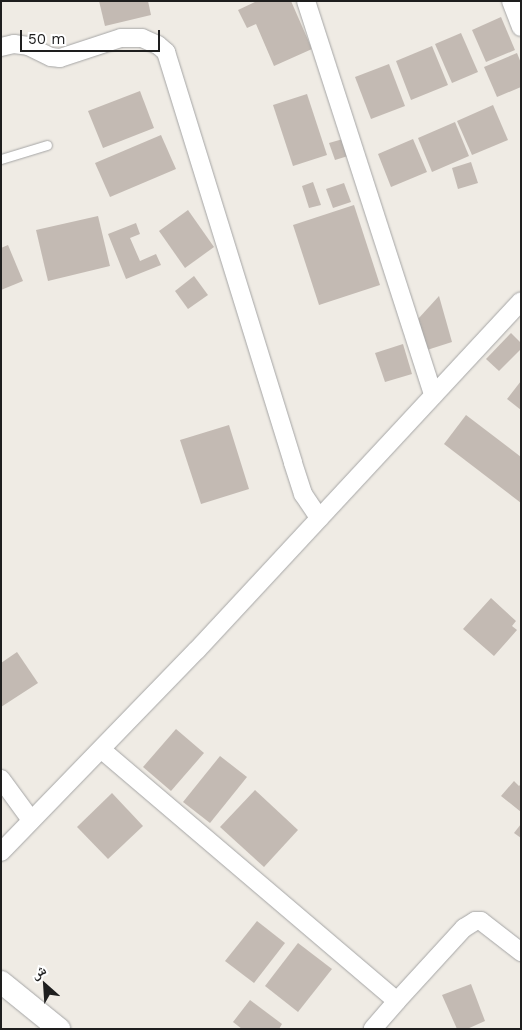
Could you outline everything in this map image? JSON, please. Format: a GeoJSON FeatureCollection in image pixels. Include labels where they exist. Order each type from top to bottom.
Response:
{"type":"FeatureCollection","features":[{"type":"Feature","properties":{"kind":"street"},"geometry":{"type":"LineString","coordinates":[[306,1],[433,395]]}},
{"type":"Feature","properties":{"kind":"street"},"geometry":{"type":"LineString","coordinates":[[511,1],[521,28]]}},
{"type":"Feature","properties":{"kind":"street"},"geometry":{"type":"LineString","coordinates":[[1,47],[14,44],[28,46],[52,57],[60,58],[122,38],[142,38],[158,45],[166,52],[303,494],[319,518]]}},
{"type":"Feature","properties":{"kind":"street"},"geometry":{"type":"LineString","coordinates":[[1,852],[102,750],[521,301]]}},
{"type":"Feature","properties":{"kind":"street"},"geometry":{"type":"LineString","coordinates":[[102,750],[397,1001]]}},
{"type":"Feature","properties":{"kind":"street"},"geometry":{"type":"LineString","coordinates":[[1,779],[31,820]]}},
{"type":"Feature","properties":{"kind":"street"},"geometry":{"type":"LineString","coordinates":[[373,1029],[464,928],[475,921],[481,921],[521,952]]}},
{"type":"Feature","properties":{"kind":"street"},"geometry":{"type":"LineString","coordinates":[[1,982],[59,1029]]}},
{"type":"Feature","properties":{"kind":"lane"},"geometry":{"type":"LineString","coordinates":[[1,159],[47,145]]}},
{"type":"Feature","properties":{"kind":"building"},"geometry":{"type":"Polygon","coordinates":[[[99,1],[148,1],[151,15],[105,26],[99,1]]]}},
{"type":"Feature","properties":{"kind":"building"},"geometry":{"type":"Polygon","coordinates":[[[257,1],[291,1],[312,49],[274,66],[256,24],[247,28],[238,10],[257,1]]]}},
{"type":"Feature","properties":{"kind":"building"},"geometry":{"type":"Polygon","coordinates":[[[501,17],[515,50],[486,62],[472,30],[501,17]]]}},
{"type":"Feature","properties":{"kind":"building"},"geometry":{"type":"Polygon","coordinates":[[[461,33],[478,72],[452,83],[435,44],[461,33]]]}},
{"type":"Feature","properties":{"kind":"building"},"geometry":{"type":"Polygon","coordinates":[[[432,46],[448,85],[411,100],[396,61],[432,46]]]}},
{"type":"Feature","properties":{"kind":"building"},"geometry":{"type":"Polygon","coordinates":[[[517,53],[521,63],[521,87],[497,97],[484,67],[517,53]]]}},
{"type":"Feature","properties":{"kind":"building"},"geometry":{"type":"Polygon","coordinates":[[[389,64],[405,106],[371,119],[355,77],[389,64]]]}},
{"type":"Feature","properties":{"kind":"building"},"geometry":{"type":"Polygon","coordinates":[[[140,91],[154,128],[103,148],[88,111],[140,91]]]}},
{"type":"Feature","properties":{"kind":"building"},"geometry":{"type":"Polygon","coordinates":[[[307,94],[327,155],[293,166],[273,105],[307,94]]]}},
{"type":"Feature","properties":{"kind":"building"},"geometry":{"type":"Polygon","coordinates":[[[493,105],[508,140],[472,155],[457,121],[493,105]]]}},
{"type":"Feature","properties":{"kind":"building"},"geometry":{"type":"Polygon","coordinates":[[[455,122],[469,156],[432,172],[418,138],[455,122]]]}},
{"type":"Feature","properties":{"kind":"building"},"geometry":{"type":"Polygon","coordinates":[[[161,135],[176,169],[110,197],[95,163],[161,135]]]}},
{"type":"Feature","properties":{"kind":"building"},"geometry":{"type":"Polygon","coordinates":[[[343,139],[348,156],[335,160],[329,143],[343,139]]]}},
{"type":"Feature","properties":{"kind":"building"},"geometry":{"type":"Polygon","coordinates":[[[413,139],[427,172],[391,187],[378,154],[413,139]]]}},
{"type":"Feature","properties":{"kind":"building"},"geometry":{"type":"Polygon","coordinates":[[[471,162],[478,183],[458,189],[452,168],[471,162]]]}},
{"type":"Feature","properties":{"kind":"building"},"geometry":{"type":"Polygon","coordinates":[[[313,182],[321,205],[309,208],[302,186],[313,182]]]}},
{"type":"Feature","properties":{"kind":"building"},"geometry":{"type":"Polygon","coordinates":[[[344,183],[351,202],[333,208],[326,189],[344,183]]]}},
{"type":"Feature","properties":{"kind":"building"},"geometry":{"type":"Polygon","coordinates":[[[354,205],[380,285],[319,305],[293,225],[354,205]]]}},
{"type":"Feature","properties":{"kind":"building"},"geometry":{"type":"Polygon","coordinates":[[[188,210],[214,247],[185,268],[159,231],[188,210]]]}},
{"type":"Feature","properties":{"kind":"building"},"geometry":{"type":"Polygon","coordinates":[[[98,216],[110,266],[48,281],[36,230],[98,216]]]}},
{"type":"Feature","properties":{"kind":"building"},"geometry":{"type":"Polygon","coordinates":[[[136,223],[140,234],[130,238],[140,261],[156,254],[161,265],[126,279],[108,234],[136,223]]]}},
{"type":"Feature","properties":{"kind":"building"},"geometry":{"type":"Polygon","coordinates":[[[8,245],[23,281],[1,290],[1,248],[8,245]]]}},
{"type":"Feature","properties":{"kind":"building"},"geometry":{"type":"Polygon","coordinates":[[[194,276],[208,295],[188,309],[175,291],[194,276]]]}},
{"type":"Feature","properties":{"kind":"building"},"geometry":{"type":"Polygon","coordinates":[[[439,296],[452,342],[427,350],[418,319],[439,296]]]}},
{"type":"Feature","properties":{"kind":"building"},"geometry":{"type":"Polygon","coordinates":[[[511,333],[521,343],[521,349],[499,371],[486,359],[511,333]]]}},
{"type":"Feature","properties":{"kind":"building"},"geometry":{"type":"Polygon","coordinates":[[[403,344],[412,374],[385,382],[375,353],[403,344]]]}},
{"type":"Feature","properties":{"kind":"building"},"geometry":{"type":"Polygon","coordinates":[[[521,381],[521,410],[507,399],[521,381]]]}},
{"type":"Feature","properties":{"kind":"building"},"geometry":{"type":"Polygon","coordinates":[[[466,415],[521,457],[521,503],[444,444],[466,415]]]}},
{"type":"Feature","properties":{"kind":"building"},"geometry":{"type":"Polygon","coordinates":[[[229,425],[249,489],[201,504],[180,440],[229,425]]]}},
{"type":"Feature","properties":{"kind":"building"},"geometry":{"type":"Polygon","coordinates":[[[491,598],[516,621],[512,626],[517,630],[494,656],[463,629],[491,598]]]}},
{"type":"Feature","properties":{"kind":"building"},"geometry":{"type":"Polygon","coordinates":[[[17,652],[38,683],[1,707],[1,663],[17,652]]]}},
{"type":"Feature","properties":{"kind":"building"},"geometry":{"type":"Polygon","coordinates":[[[176,729],[204,753],[171,791],[143,767],[176,729]]]}},
{"type":"Feature","properties":{"kind":"building"},"geometry":{"type":"Polygon","coordinates":[[[220,756],[247,777],[210,823],[183,802],[220,756]]]}},
{"type":"Feature","properties":{"kind":"building"},"geometry":{"type":"Polygon","coordinates":[[[514,781],[519,786],[521,784],[521,812],[501,796],[514,781]]]}},
{"type":"Feature","properties":{"kind":"building"},"geometry":{"type":"Polygon","coordinates":[[[255,790],[298,830],[264,867],[220,827],[255,790]]]}},
{"type":"Feature","properties":{"kind":"building"},"geometry":{"type":"Polygon","coordinates":[[[112,793],[143,826],[108,859],[77,827],[112,793]]]}},
{"type":"Feature","properties":{"kind":"building"},"geometry":{"type":"Polygon","coordinates":[[[521,824],[521,838],[514,833],[521,824]]]}},
{"type":"Feature","properties":{"kind":"building"},"geometry":{"type":"Polygon","coordinates":[[[257,921],[285,943],[254,983],[225,961],[257,921]]]}},
{"type":"Feature","properties":{"kind":"building"},"geometry":{"type":"Polygon","coordinates":[[[298,943],[332,969],[298,1012],[265,986],[298,943]]]}},
{"type":"Feature","properties":{"kind":"building"},"geometry":{"type":"Polygon","coordinates":[[[471,984],[485,1021],[467,1029],[457,1029],[442,995],[471,984]]]}},
{"type":"Feature","properties":{"kind":"building"},"geometry":{"type":"Polygon","coordinates":[[[250,1000],[282,1024],[279,1029],[242,1029],[233,1022],[250,1000]]]}}]}
